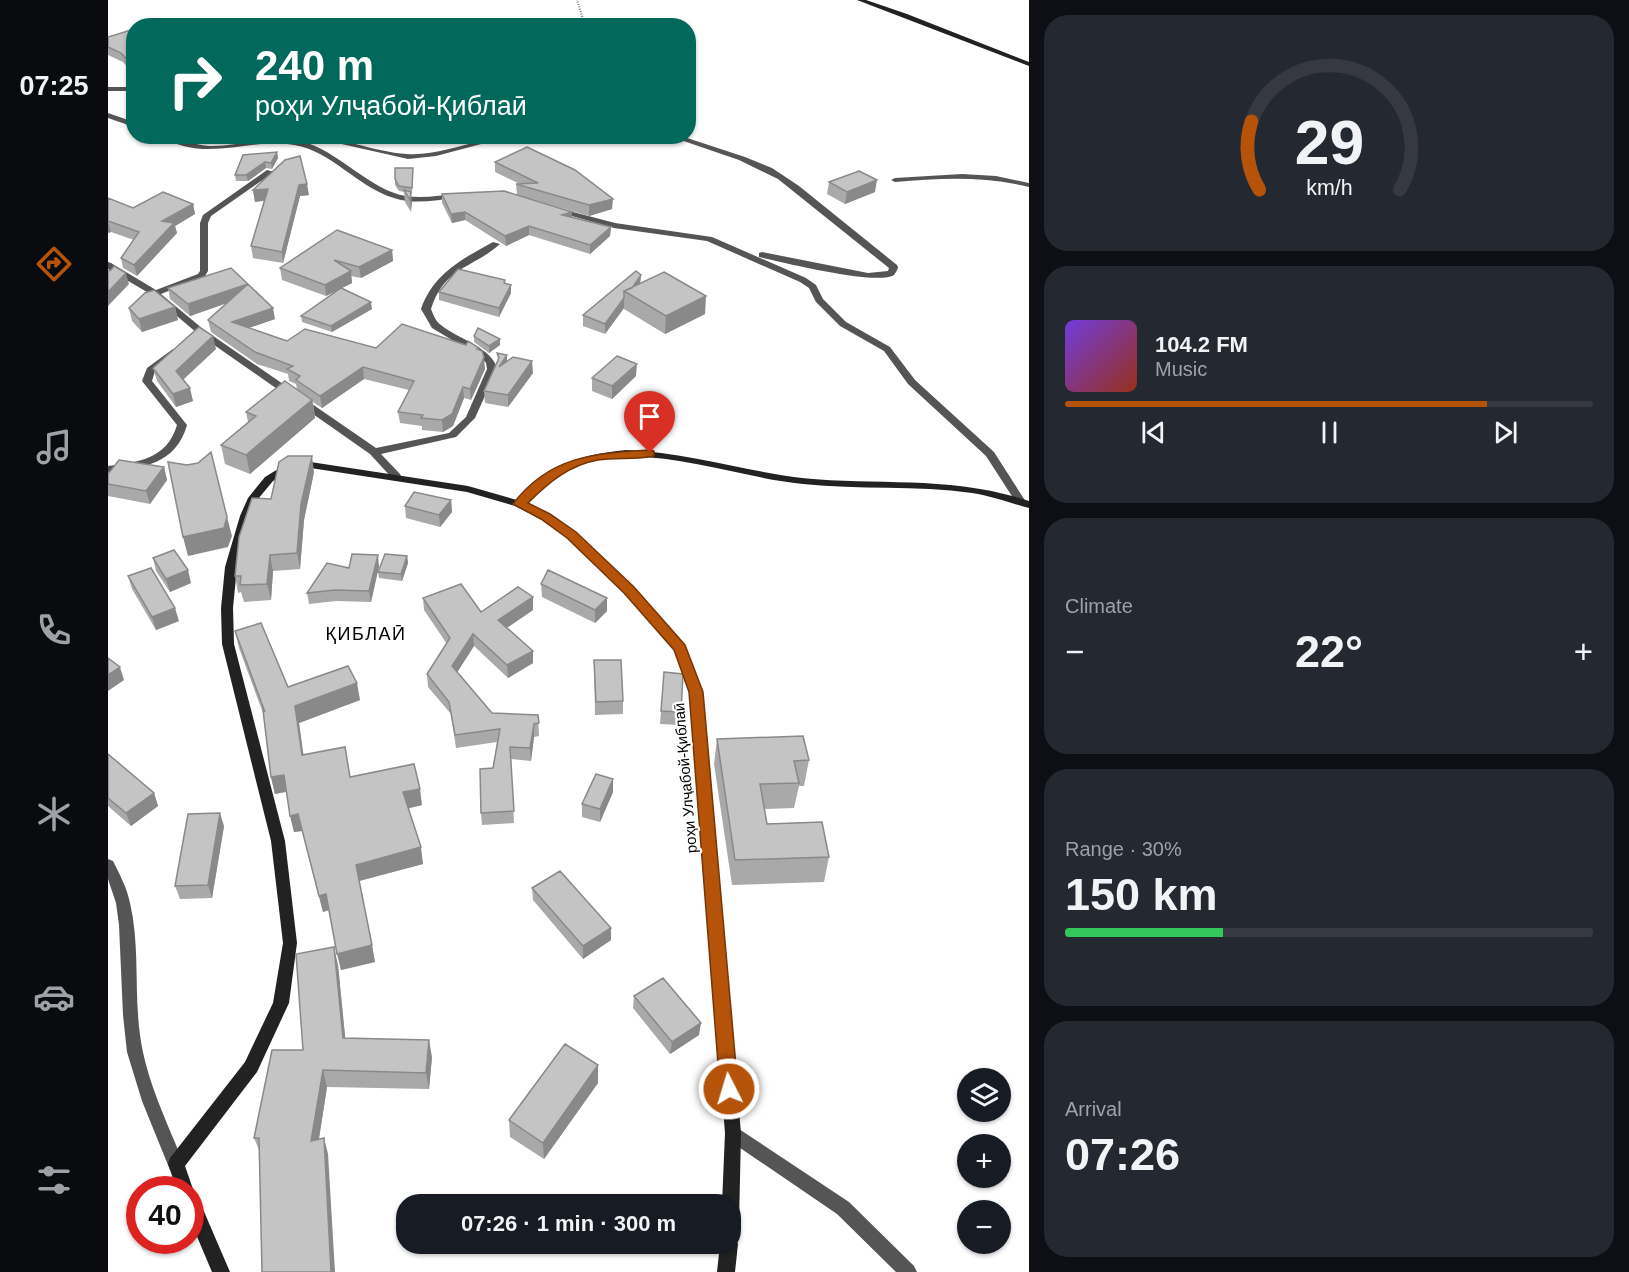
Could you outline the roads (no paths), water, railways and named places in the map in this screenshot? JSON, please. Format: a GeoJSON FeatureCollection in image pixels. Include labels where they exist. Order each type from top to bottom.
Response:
{"type":"FeatureCollection","features":[{"type":"Feature","properties":{"kind":"street"},"geometry":{"type":"LineString","coordinates":[[860,0],[905,15],[1029,64]]}},
{"type":"Feature","properties":{"kind":"street"},"geometry":{"type":"LineString","coordinates":[[108,89],[126,89]]}},
{"type":"Feature","properties":{"kind":"street"},"geometry":{"type":"LineString","coordinates":[[108,116],[126,123]]}},
{"type":"Feature","properties":{"kind":"street"},"geometry":{"type":"LineString","coordinates":[[185,144],[207,148],[252,144]]}},
{"type":"Feature","properties":{"kind":"street"},"geometry":{"type":"LineString","coordinates":[[301,144],[320,150],[399,197],[406,199],[467,196]]}},
{"type":"Feature","properties":{"kind":"street"},"geometry":{"type":"LineString","coordinates":[[347,144],[408,157],[436,154],[477,144]]}},
{"type":"Feature","properties":{"kind":"street"},"geometry":{"type":"LineString","coordinates":[[693,144],[779,176],[861,244],[894,267],[891,273],[868,276],[740,251]]}},
{"type":"Feature","properties":{"kind":"street"},"geometry":{"type":"LineString","coordinates":[[155,293],[201,276],[204,271],[204,223],[207,215],[270,172]]}},
{"type":"Feature","properties":{"kind":"street"},"geometry":{"type":"LineString","coordinates":[[895,180],[987,176],[1029,184]]}},
{"type":"Feature","properties":{"kind":"street"},"geometry":{"type":"LineString","coordinates":[[552,208],[614,225],[695,236],[740,251],[813,286],[819,300],[843,324],[886,349],[904,368],[911,382],[990,454],[1025,503]]}},
{"type":"Feature","properties":{"kind":"street"},"geometry":{"type":"LineString","coordinates":[[374,452],[452,435],[471,418],[492,369],[491,363],[485,356],[435,326],[426,309],[428,298],[441,279],[457,266],[496,244]]}},
{"type":"Feature","properties":{"kind":"street"},"geometry":{"type":"LineString","coordinates":[[108,265],[155,293],[192,338],[374,452],[396,476]]}},
{"type":"Feature","properties":{"kind":"street"},"geometry":{"type":"LineString","coordinates":[[108,469],[136,466],[151,461],[167,452],[180,437],[182,425],[147,381],[150,370],[192,338]]}},
{"type":"Feature","properties":{"kind":"street"},"geometry":{"type":"LineString","coordinates":[[519,504],[543,481],[569,464],[598,456],[631,452],[669,454],[801,481],[914,485],[988,494],[1025,503]]}},
{"type":"Feature","properties":{"kind":"street","name":"роҳи Улҷабой-Қиблаӣ"},"geometry":{"type":"LineString","coordinates":[[176,1164],[251,1067],[281,1004],[290,943],[278,841],[228,644],[227,608],[231,567],[245,516],[253,498],[269,479],[287,468],[304,464],[396,476],[468,489],[519,504],[546,517],[571,535],[629,590],[680,648],[696,692],[733,1133],[731,1194]]}},
{"type":"Feature","properties":{"kind":"street"},"geometry":{"type":"LineString","coordinates":[[108,865],[114,874],[122,899],[127,932],[132,1035],[142,1085],[181,1176]]}},
{"type":"Feature","properties":{"kind":"street"},"geometry":{"type":"LineString","coordinates":[[733,1133],[843,1208],[908,1272]]}},
{"type":"Feature","properties":{"kind":"street"},"geometry":{"type":"LineString","coordinates":[[204,1232],[221,1272]]}},
{"type":"Feature","properties":{"kind":"street"},"geometry":{"type":"LineString","coordinates":[[726,1272],[728,1254]]}},
{"type":"Feature","properties":{"kind":"district","name":"ҚИБЛАӢ"},"geometry":{"type":"Point","coordinates":[366,634]}}]}
